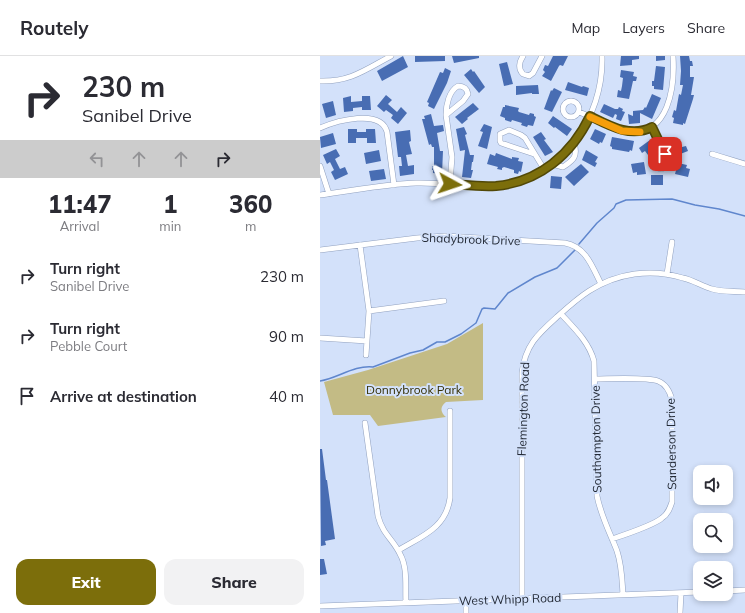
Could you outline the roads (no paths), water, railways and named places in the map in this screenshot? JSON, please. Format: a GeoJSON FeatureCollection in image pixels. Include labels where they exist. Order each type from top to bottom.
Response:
{"type":"FeatureCollection","features":[{"type":"Feature","properties":{"kind":"street"},"geometry":{"type":"LineString","coordinates":[[320,81],[334,82],[353,77],[391,56]]}},
{"type":"Feature","properties":{"kind":"street"},"geometry":{"type":"LineString","coordinates":[[523,56],[520,63],[520,71],[529,76],[533,73],[542,56]]}},
{"type":"Feature","properties":{"kind":"street"},"geometry":{"type":"LineString","coordinates":[[320,195],[428,182],[477,186],[502,185],[524,179],[552,164],[574,143],[590,116],[600,84],[602,56]]}},
{"type":"Feature","properties":{"kind":"street"},"geometry":{"type":"LineString","coordinates":[[579,112],[627,132],[645,131],[652,127],[658,122],[669,99],[672,87],[673,56]]}},
{"type":"Feature","properties":{"kind":"street"},"geometry":{"type":"LineString","coordinates":[[446,115],[466,98],[467,92],[464,87],[458,86],[453,89],[447,105],[446,115],[452,153],[450,184]]}},
{"type":"Feature","properties":{"kind":"street"},"geometry":{"type":"LineString","coordinates":[[320,128],[342,121],[358,119],[379,120],[384,125],[387,132],[394,185]]}},
{"type":"Feature","properties":{"kind":"street"},"geometry":{"type":"LineString","coordinates":[[652,127],[665,154]]}},
{"type":"Feature","properties":{"kind":"street"},"geometry":{"type":"LineString","coordinates":[[534,154],[501,143],[500,134],[508,130],[525,138],[544,169]]}},
{"type":"Feature","properties":{"kind":"street"},"geometry":{"type":"LineString","coordinates":[[552,164],[563,167],[575,158],[576,153],[574,143]]}},
{"type":"Feature","properties":{"kind":"street"},"geometry":{"type":"LineString","coordinates":[[712,154],[745,164]]}},
{"type":"Feature","properties":{"kind":"street"},"geometry":{"type":"LineString","coordinates":[[320,166],[329,194]]}},
{"type":"Feature","properties":{"kind":"street","name":"Shadybrook Drive"},"geometry":{"type":"LineString","coordinates":[[320,250],[445,236],[565,243],[576,246],[584,253],[601,284]]}},
{"type":"Feature","properties":{"kind":"street"},"geometry":{"type":"LineString","coordinates":[[667,274],[672,242]]}},
{"type":"Feature","properties":{"kind":"street"},"geometry":{"type":"LineString","coordinates":[[360,245],[368,311],[366,355]]}},
{"type":"Feature","properties":{"kind":"street","name":"Flemington Road"},"geometry":{"type":"LineString","coordinates":[[522,598],[522,365],[527,349],[535,337],[582,296],[601,284],[621,276],[637,273],[667,274],[713,289],[745,292]]}},
{"type":"Feature","properties":{"kind":"street"},"geometry":{"type":"LineString","coordinates":[[368,311],[444,301]]}},
{"type":"Feature","properties":{"kind":"street","name":"Southampton Drive"},"geometry":{"type":"LineString","coordinates":[[561,314],[590,349],[594,361],[597,496],[601,514],[620,562],[623,594]]}},
{"type":"Feature","properties":{"kind":"street"},"geometry":{"type":"LineString","coordinates":[[320,338],[367,341]]}},
{"type":"Feature","properties":{"kind":"street","name":"Sanderson Drive"},"geometry":{"type":"LineString","coordinates":[[595,379],[657,380],[669,391],[672,400],[672,502],[670,508],[658,521],[612,539]]}},
{"type":"Feature","properties":{"kind":"street"},"geometry":{"type":"LineString","coordinates":[[399,550],[438,525],[448,510],[450,498],[450,411]]}},
{"type":"Feature","properties":{"kind":"street"},"geometry":{"type":"LineString","coordinates":[[365,423],[378,516],[386,535],[399,550],[404,567],[406,603]]}},
{"type":"Feature","properties":{"kind":"street"},"geometry":{"type":"LineString","coordinates":[[733,591],[745,590]]}},
{"type":"Feature","properties":{"kind":"street","name":"West Whipp Road"},"geometry":{"type":"LineString","coordinates":[[320,606],[693,592]]}},
{"type":"Feature","properties":{"kind":"street"},"geometry":{"type":"LineString","coordinates":[[680,613],[681,593]]}},
{"type":"Feature","properties":{"kind":"street"},"geometry":{"type":"LineString","coordinates":[[466,601],[466,613]]}},
{"type":"Feature","properties":{"kind":"waterway"},"geometry":{"type":"LineString","coordinates":[[579,244],[597,223],[614,208],[616,204],[626,200],[672,199],[745,216]]}},
{"type":"Feature","properties":{"kind":"waterway"},"geometry":{"type":"LineString","coordinates":[[320,381],[359,368],[373,367],[410,353],[423,350],[437,342],[445,342],[461,334],[476,323],[482,309],[495,309],[508,293],[535,277],[557,268],[575,250]]}},
{"type":"Feature","properties":{"kind":"park label","name":"Donnybrook Park"},"geometry":{"type":"Point","coordinates":[414,389]}}]}
